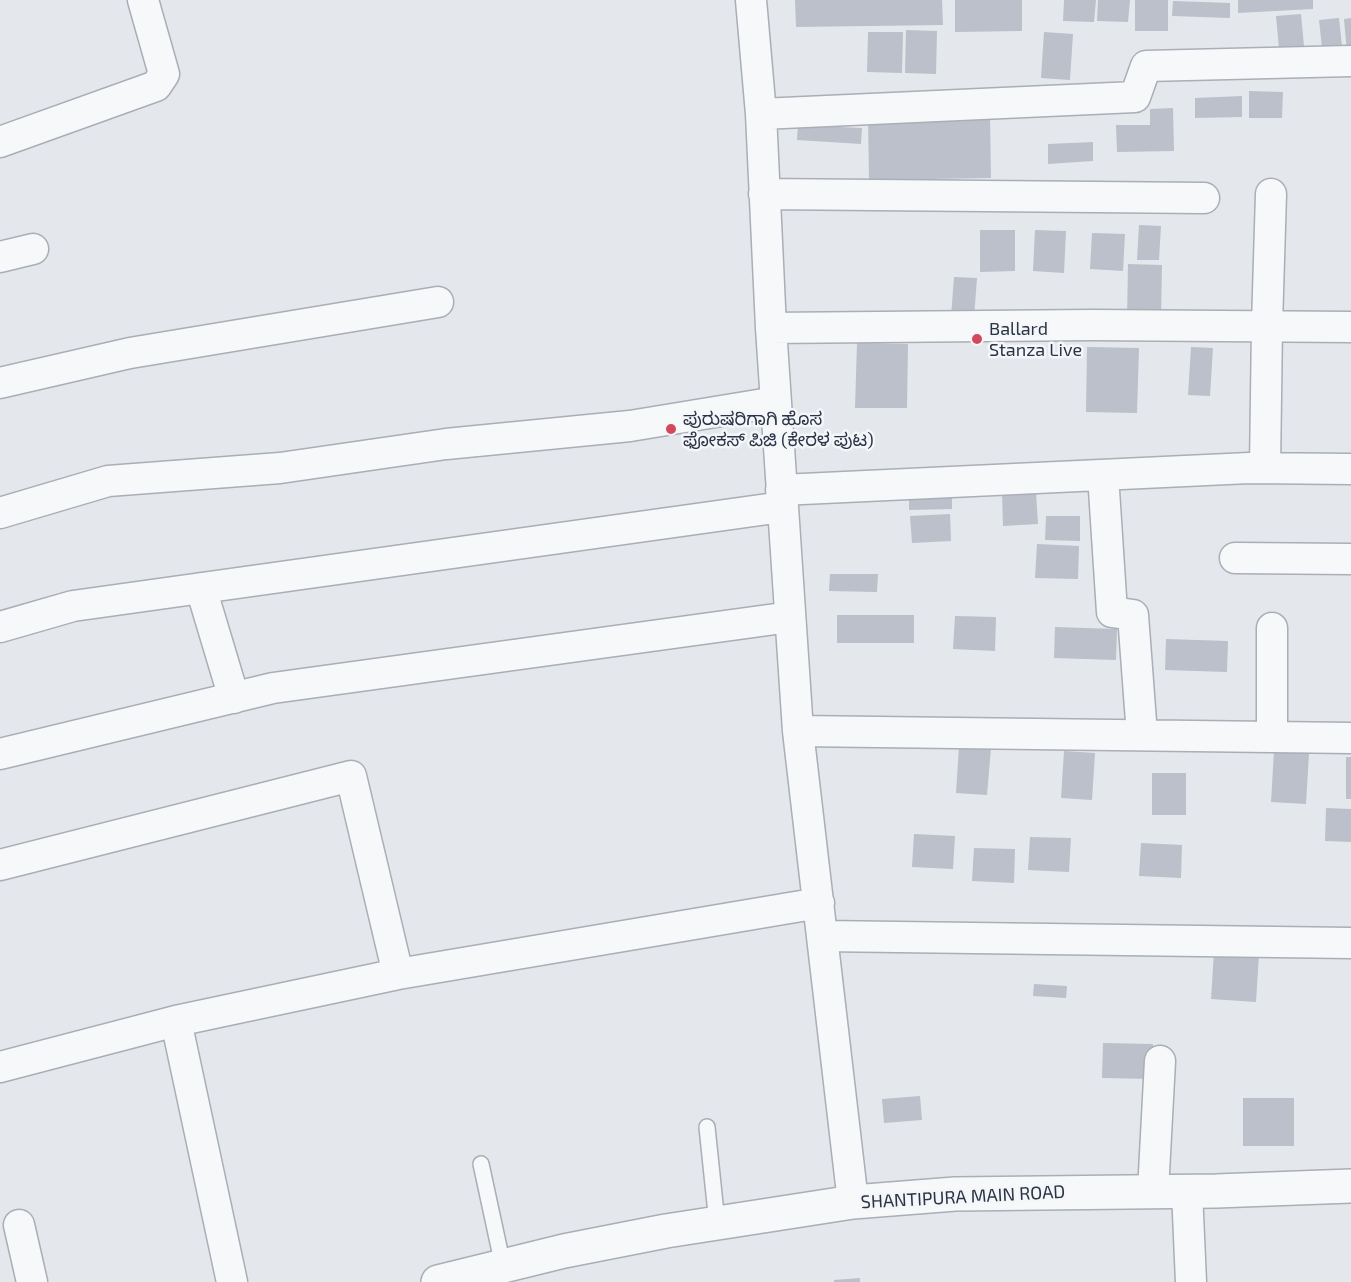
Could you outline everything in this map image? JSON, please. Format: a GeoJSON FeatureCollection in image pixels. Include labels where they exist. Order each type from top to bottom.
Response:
{"type":"FeatureCollection","features":[{"type":"Feature","properties":{"kind":"street"},"geometry":{"type":"LineString","coordinates":[[0,142],[156,86],[164,74],[143,0]]}},
{"type":"Feature","properties":{"kind":"street"},"geometry":{"type":"LineString","coordinates":[[751,0],[761,114],[771,328],[798,731],[853,1202]]}},
{"type":"Feature","properties":{"kind":"street"},"geometry":{"type":"LineString","coordinates":[[761,114],[1135,97],[1146,66],[1351,61]]}},
{"type":"Feature","properties":{"kind":"street"},"geometry":{"type":"LineString","coordinates":[[764,194],[1204,198]]}},
{"type":"Feature","properties":{"kind":"street"},"geometry":{"type":"LineString","coordinates":[[1265,468],[1266,326],[1272,194]]}},
{"type":"Feature","properties":{"kind":"street"},"geometry":{"type":"LineString","coordinates":[[0,256],[33,249]]}},
{"type":"Feature","properties":{"kind":"street"},"geometry":{"type":"LineString","coordinates":[[0,383],[130,352],[438,302]]}},
{"type":"Feature","properties":{"kind":"street"},"geometry":{"type":"LineString","coordinates":[[771,328],[1351,327]]}},
{"type":"Feature","properties":{"kind":"street"},"geometry":{"type":"LineString","coordinates":[[0,513],[108,482],[280,468],[446,444],[630,426],[776,402]]}},
{"type":"Feature","properties":{"kind":"street"},"geometry":{"type":"LineString","coordinates":[[0,627],[74,606],[782,498],[1102,475],[1265,468],[1351,469]]}},
{"type":"Feature","properties":{"kind":"street"},"geometry":{"type":"LineString","coordinates":[[1102,475],[1112,612],[1133,615],[1142,735]]}},
{"type":"Feature","properties":{"kind":"street"},"geometry":{"type":"LineString","coordinates":[[1234,558],[1351,559]]}},
{"type":"Feature","properties":{"kind":"street"},"geometry":{"type":"LineString","coordinates":[[201,588],[234,698]]}},
{"type":"Feature","properties":{"kind":"street"},"geometry":{"type":"LineString","coordinates":[[0,754],[273,688],[790,617]]}},
{"type":"Feature","properties":{"kind":"street"},"geometry":{"type":"LineString","coordinates":[[1272,628],[1272,737]]}},
{"type":"Feature","properties":{"kind":"street"},"geometry":{"type":"LineString","coordinates":[[798,731],[1351,738]]}},
{"type":"Feature","properties":{"kind":"street"},"geometry":{"type":"LineString","coordinates":[[0,865],[351,776],[398,974]]}},
{"type":"Feature","properties":{"kind":"street"},"geometry":{"type":"LineString","coordinates":[[0,1067],[176,1021],[398,974],[819,903]]}},
{"type":"Feature","properties":{"kind":"street"},"geometry":{"type":"LineString","coordinates":[[822,936],[1351,943]]}},
{"type":"Feature","properties":{"kind":"street"},"geometry":{"type":"LineString","coordinates":[[176,1021],[232,1282]]}},
{"type":"Feature","properties":{"kind":"street"},"geometry":{"type":"LineString","coordinates":[[1154,1191],[1160,1061]]}},
{"type":"Feature","properties":{"kind":"street","name":"SHANTIPURA MAIN ROAD"},"geometry":{"type":"LineString","coordinates":[[438,1282],[564,1251],[666,1231],[853,1202],[955,1194],[1351,1186]]}},
{"type":"Feature","properties":{"kind":"street"},"geometry":{"type":"LineString","coordinates":[[1187,1191],[1191,1282]]}},
{"type":"Feature","properties":{"kind":"street"},"geometry":{"type":"LineString","coordinates":[[19,1225],[32,1282]]}},
{"type":"Feature","properties":{"kind":"lane"},"geometry":{"type":"LineString","coordinates":[[707,1127],[717,1223]]}},
{"type":"Feature","properties":{"kind":"lane"},"geometry":{"type":"LineString","coordinates":[[481,1164],[503,1266]]}},
{"type":"Feature","properties":{"kind":"building"},"geometry":{"type":"Polygon","coordinates":[[[795,0],[942,0],[943,25],[796,27],[795,0]]]}},
{"type":"Feature","properties":{"kind":"building"},"geometry":{"type":"Polygon","coordinates":[[[955,0],[1022,0],[1022,31],[955,32],[955,0]]]}},
{"type":"Feature","properties":{"kind":"building"},"geometry":{"type":"Polygon","coordinates":[[[1064,0],[1096,0],[1094,22],[1063,21],[1064,0]]]}},
{"type":"Feature","properties":{"kind":"building"},"geometry":{"type":"Polygon","coordinates":[[[1098,0],[1130,0],[1128,22],[1097,21],[1098,0]]]}},
{"type":"Feature","properties":{"kind":"building"},"geometry":{"type":"Polygon","coordinates":[[[1135,0],[1168,0],[1168,31],[1135,31],[1135,0]]]}},
{"type":"Feature","properties":{"kind":"building"},"geometry":{"type":"Polygon","coordinates":[[[1238,0],[1313,0],[1313,9],[1238,13],[1238,0]]]}},
{"type":"Feature","properties":{"kind":"building"},"geometry":{"type":"Polygon","coordinates":[[[1173,1],[1230,3],[1230,18],[1172,16],[1173,1]]]}},
{"type":"Feature","properties":{"kind":"building"},"geometry":{"type":"Polygon","coordinates":[[[1301,14],[1305,57],[1280,59],[1276,16],[1301,14]]]}},
{"type":"Feature","properties":{"kind":"building"},"geometry":{"type":"Polygon","coordinates":[[[1339,18],[1343,55],[1323,57],[1319,20],[1339,18]]]}},
{"type":"Feature","properties":{"kind":"building"},"geometry":{"type":"Polygon","coordinates":[[[1351,18],[1351,52],[1347,53],[1344,19],[1351,18]]]}},
{"type":"Feature","properties":{"kind":"building"},"geometry":{"type":"Polygon","coordinates":[[[906,30],[937,31],[936,74],[905,73],[906,30]]]}},
{"type":"Feature","properties":{"kind":"building"},"geometry":{"type":"Polygon","coordinates":[[[868,32],[903,32],[902,73],[867,72],[868,32]]]}},
{"type":"Feature","properties":{"kind":"building"},"geometry":{"type":"Polygon","coordinates":[[[1044,32],[1073,34],[1070,80],[1041,78],[1044,32]]]}},
{"type":"Feature","properties":{"kind":"building"},"geometry":{"type":"Polygon","coordinates":[[[1249,91],[1283,92],[1282,118],[1249,118],[1249,91]]]}},
{"type":"Feature","properties":{"kind":"building"},"geometry":{"type":"Polygon","coordinates":[[[1242,96],[1242,117],[1195,118],[1195,98],[1242,96]]]}},
{"type":"Feature","properties":{"kind":"building"},"geometry":{"type":"Polygon","coordinates":[[[1173,108],[1174,151],[1117,152],[1116,125],[1150,125],[1150,109],[1173,108]]]}},
{"type":"Feature","properties":{"kind":"building"},"geometry":{"type":"Polygon","coordinates":[[[990,115],[991,178],[869,180],[868,117],[990,115]]]}},
{"type":"Feature","properties":{"kind":"building"},"geometry":{"type":"Polygon","coordinates":[[[798,125],[862,128],[861,144],[797,140],[798,125]]]}},
{"type":"Feature","properties":{"kind":"building"},"geometry":{"type":"Polygon","coordinates":[[[1093,142],[1093,161],[1048,164],[1048,144],[1093,142]]]}},
{"type":"Feature","properties":{"kind":"building"},"geometry":{"type":"Polygon","coordinates":[[[1139,225],[1161,226],[1159,260],[1137,260],[1139,225]]]}},
{"type":"Feature","properties":{"kind":"building"},"geometry":{"type":"Polygon","coordinates":[[[980,230],[1015,230],[1015,271],[980,272],[980,230]]]}},
{"type":"Feature","properties":{"kind":"building"},"geometry":{"type":"Polygon","coordinates":[[[1035,230],[1066,231],[1064,273],[1033,271],[1035,230]]]}},
{"type":"Feature","properties":{"kind":"building"},"geometry":{"type":"Polygon","coordinates":[[[1092,233],[1125,234],[1123,271],[1090,269],[1092,233]]]}},
{"type":"Feature","properties":{"kind":"building"},"geometry":{"type":"Polygon","coordinates":[[[1128,264],[1162,265],[1161,319],[1127,318],[1128,264]]]}},
{"type":"Feature","properties":{"kind":"building"},"geometry":{"type":"Polygon","coordinates":[[[954,277],[977,278],[974,318],[951,317],[954,277]]]}},
{"type":"Feature","properties":{"kind":"building"},"geometry":{"type":"Polygon","coordinates":[[[857,343],[908,344],[907,408],[855,408],[857,343]]]}},
{"type":"Feature","properties":{"kind":"building"},"geometry":{"type":"Polygon","coordinates":[[[1087,347],[1139,348],[1137,413],[1086,412],[1087,347]]]}},
{"type":"Feature","properties":{"kind":"building"},"geometry":{"type":"Polygon","coordinates":[[[1191,347],[1213,348],[1210,396],[1188,395],[1191,347]]]}},
{"type":"Feature","properties":{"kind":"building"},"geometry":{"type":"Polygon","coordinates":[[[952,490],[952,509],[909,510],[909,492],[952,490]]]}},
{"type":"Feature","properties":{"kind":"building"},"geometry":{"type":"Polygon","coordinates":[[[1036,492],[1038,524],[1003,526],[1002,493],[1036,492]]]}},
{"type":"Feature","properties":{"kind":"building"},"geometry":{"type":"Polygon","coordinates":[[[950,514],[951,541],[912,543],[910,516],[950,514]]]}},
{"type":"Feature","properties":{"kind":"building"},"geometry":{"type":"Polygon","coordinates":[[[1046,516],[1080,516],[1080,541],[1045,540],[1046,516]]]}},
{"type":"Feature","properties":{"kind":"building"},"geometry":{"type":"Polygon","coordinates":[[[1037,544],[1079,546],[1078,579],[1035,578],[1037,544]]]}},
{"type":"Feature","properties":{"kind":"building"},"geometry":{"type":"Polygon","coordinates":[[[830,574],[878,574],[877,592],[829,591],[830,574]]]}},
{"type":"Feature","properties":{"kind":"building"},"geometry":{"type":"Polygon","coordinates":[[[837,615],[914,615],[914,643],[837,643],[837,615]]]}},
{"type":"Feature","properties":{"kind":"building"},"geometry":{"type":"Polygon","coordinates":[[[955,616],[996,617],[995,651],[953,649],[955,616]]]}},
{"type":"Feature","properties":{"kind":"building"},"geometry":{"type":"Polygon","coordinates":[[[1055,627],[1117,629],[1116,660],[1054,658],[1055,627]]]}},
{"type":"Feature","properties":{"kind":"building"},"geometry":{"type":"Polygon","coordinates":[[[1166,639],[1228,641],[1227,672],[1165,670],[1166,639]]]}},
{"type":"Feature","properties":{"kind":"building"},"geometry":{"type":"Polygon","coordinates":[[[959,746],[991,748],[987,795],[956,793],[959,746]]]}},
{"type":"Feature","properties":{"kind":"building"},"geometry":{"type":"Polygon","coordinates":[[[1064,751],[1095,753],[1092,800],[1061,798],[1064,751]]]}},
{"type":"Feature","properties":{"kind":"building"},"geometry":{"type":"Polygon","coordinates":[[[1274,751],[1309,753],[1306,804],[1271,802],[1274,751]]]}},
{"type":"Feature","properties":{"kind":"building"},"geometry":{"type":"Polygon","coordinates":[[[1346,757],[1351,757],[1351,799],[1346,799],[1346,757]]]}},
{"type":"Feature","properties":{"kind":"building"},"geometry":{"type":"Polygon","coordinates":[[[1152,773],[1186,773],[1186,815],[1152,815],[1152,773]]]}},
{"type":"Feature","properties":{"kind":"building"},"geometry":{"type":"Polygon","coordinates":[[[1326,808],[1351,809],[1351,842],[1325,841],[1326,808]]]}},
{"type":"Feature","properties":{"kind":"building"},"geometry":{"type":"Polygon","coordinates":[[[914,834],[955,836],[953,869],[912,867],[914,834]]]}},
{"type":"Feature","properties":{"kind":"building"},"geometry":{"type":"Polygon","coordinates":[[[1030,837],[1071,838],[1069,872],[1028,870],[1030,837]]]}},
{"type":"Feature","properties":{"kind":"building"},"geometry":{"type":"Polygon","coordinates":[[[1141,843],[1182,845],[1181,878],[1139,876],[1141,843]]]}},
{"type":"Feature","properties":{"kind":"building"},"geometry":{"type":"Polygon","coordinates":[[[974,848],[1015,849],[1014,883],[972,881],[974,848]]]}},
{"type":"Feature","properties":{"kind":"building"},"geometry":{"type":"Polygon","coordinates":[[[1214,952],[1259,954],[1256,1002],[1211,999],[1214,952]]]}},
{"type":"Feature","properties":{"kind":"building"},"geometry":{"type":"Polygon","coordinates":[[[1034,984],[1067,986],[1066,998],[1033,996],[1034,984]]]}},
{"type":"Feature","properties":{"kind":"building"},"geometry":{"type":"Polygon","coordinates":[[[1103,1043],[1153,1044],[1152,1079],[1102,1078],[1103,1043]]]}},
{"type":"Feature","properties":{"kind":"building"},"geometry":{"type":"Polygon","coordinates":[[[920,1096],[922,1120],[884,1123],[882,1099],[920,1096]]]}},
{"type":"Feature","properties":{"kind":"building"},"geometry":{"type":"Polygon","coordinates":[[[1243,1098],[1294,1098],[1294,1146],[1243,1146],[1243,1098]]]}},
{"type":"Feature","properties":{"kind":"building"},"geometry":{"type":"Polygon","coordinates":[[[860,1278],[860,1282],[834,1282],[834,1280],[860,1278]]]}},
{"type":"Feature","properties":{"kind":"place","name":"Ballard Stanza Live"},"geometry":{"type":"Point","coordinates":[977,339]}},
{"type":"Feature","properties":{"kind":"place","name":"ಪುರುಷರಿಗಾಗಿ ಹೊಸ ಫೋಕಸ್ ಪಿಜಿ (ಕೇರಳ ಪುಟ)"},"geometry":{"type":"Point","coordinates":[671,429]}}]}
